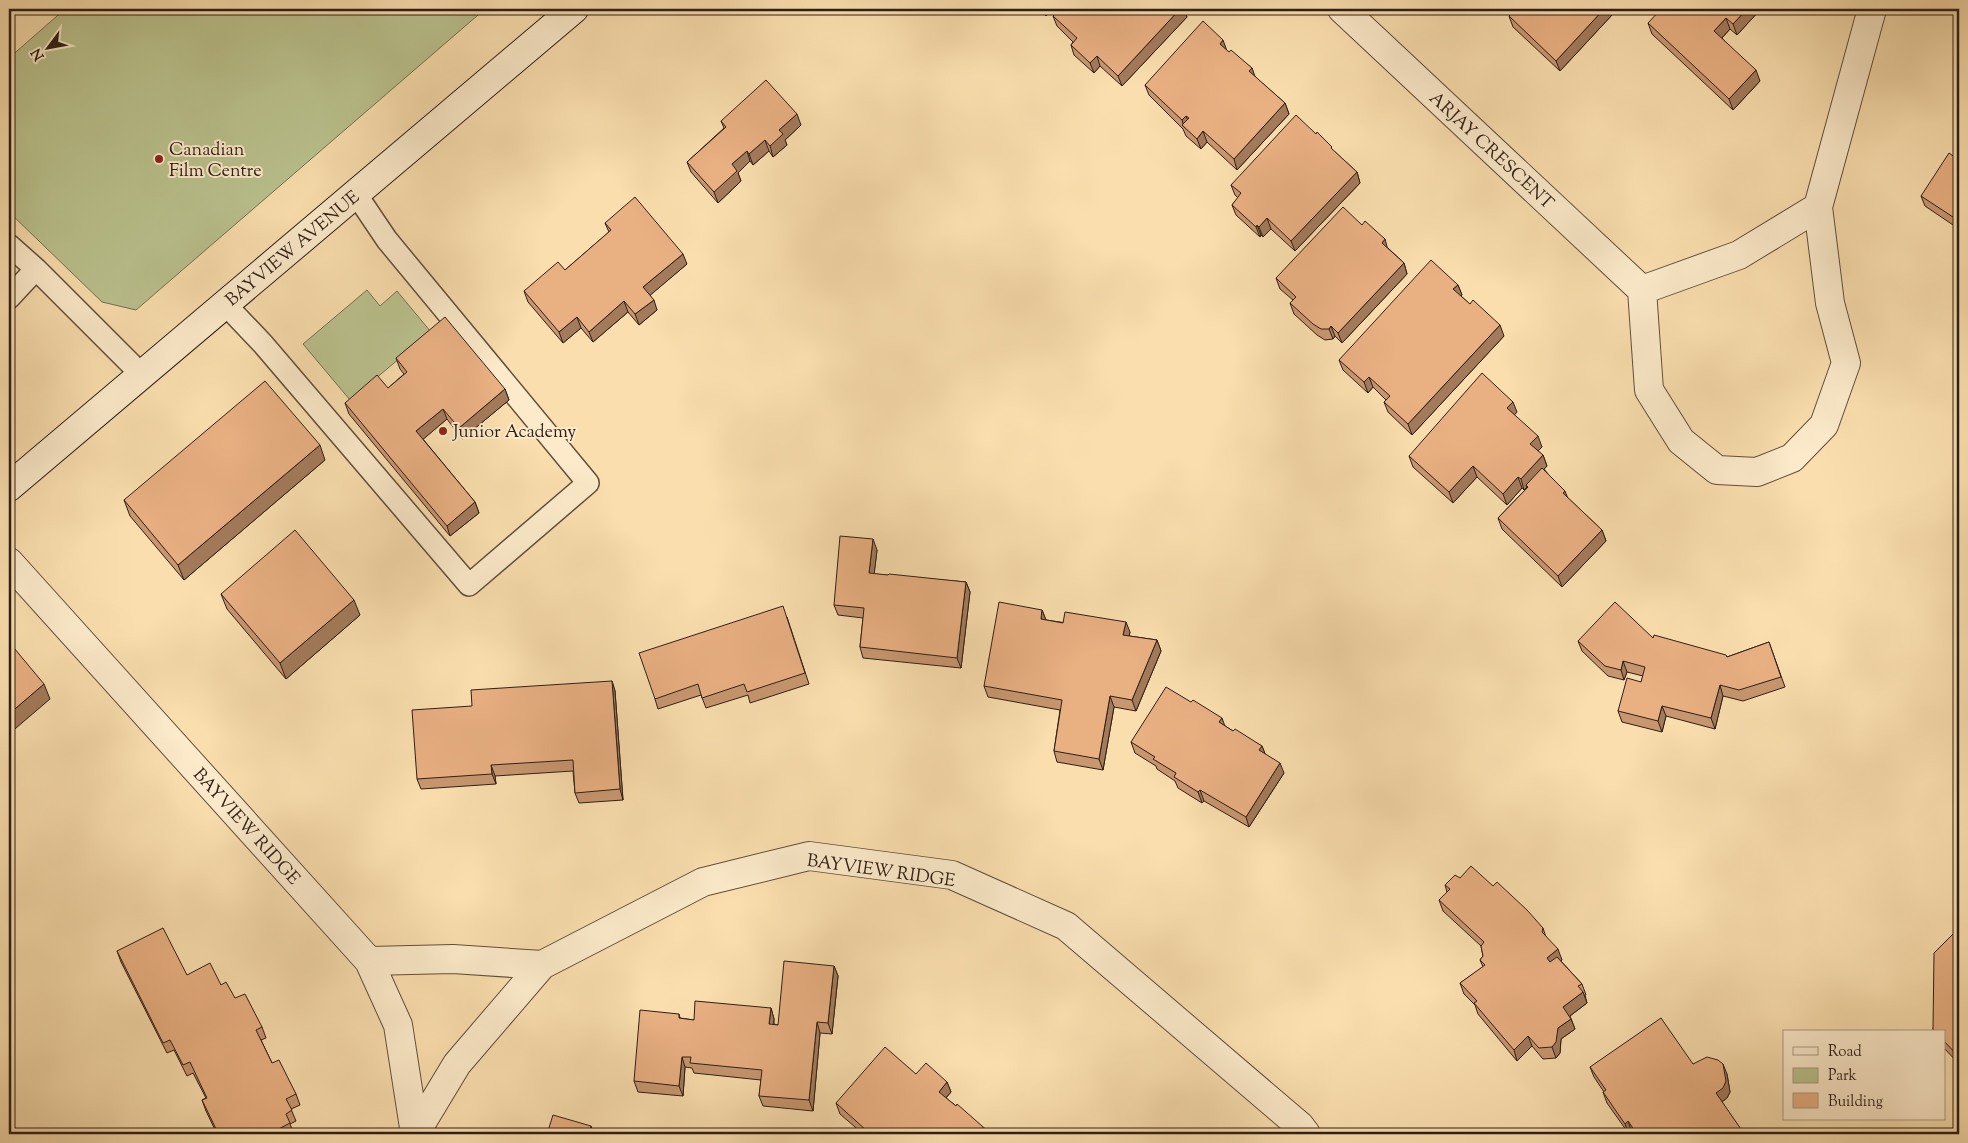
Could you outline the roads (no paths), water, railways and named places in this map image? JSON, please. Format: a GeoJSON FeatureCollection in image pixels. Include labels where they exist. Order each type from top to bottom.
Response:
{"type":"FeatureCollection","features":[{"type":"Feature","properties":{"kind":"street","name":"BAYVIEW AVENUE"},"geometry":{"type":"LineString","coordinates":[[9,487],[574,9]]}},
{"type":"Feature","properties":{"kind":"street","name":"ARJAY CRESCENT"},"geometry":{"type":"LineString","coordinates":[[1342,9],[1642,290]]}},
{"type":"Feature","properties":{"kind":"street"},"geometry":{"type":"LineString","coordinates":[[1818,206],[1739,255],[1642,290],[1649,390],[1681,441],[1717,470],[1757,472],[1792,458],[1824,425],[1846,363],[1830,303],[1818,206],[1872,9]]}},
{"type":"Feature","properties":{"kind":"street","name":"BAYVIEW RIDGE"},"geometry":{"type":"LineString","coordinates":[[9,562],[369,961],[398,1025],[415,1133]]}},
{"type":"Feature","properties":{"kind":"street","name":"BAYVIEW RIDGE"},"geometry":{"type":"LineString","coordinates":[[415,1133],[457,1064],[542,965],[703,882],[809,856],[952,875],[1066,926],[1300,1126],[1306,1134]]}},
{"type":"Feature","properties":{"kind":"street"},"geometry":{"type":"LineString","coordinates":[[369,961],[453,959],[542,965]]}},
{"type":"Feature","properties":{"kind":"lane"},"geometry":{"type":"LineString","coordinates":[[226,304],[263,344],[469,585],[588,483],[387,240],[356,194]]}},
{"type":"Feature","properties":{"kind":"lane"},"geometry":{"type":"LineString","coordinates":[[9,245],[36,269],[142,375]]}},
{"type":"Feature","properties":{"kind":"lane"},"geometry":{"type":"LineString","coordinates":[[9,298],[36,269]]}},
{"type":"Feature","properties":{"kind":"place","name":"Canadian Film Centre"},"geometry":{"type":"Point","coordinates":[159,159]}},
{"type":"Feature","properties":{"kind":"place","name":"Junior Academy"},"geometry":{"type":"Point","coordinates":[443,431]}}]}
